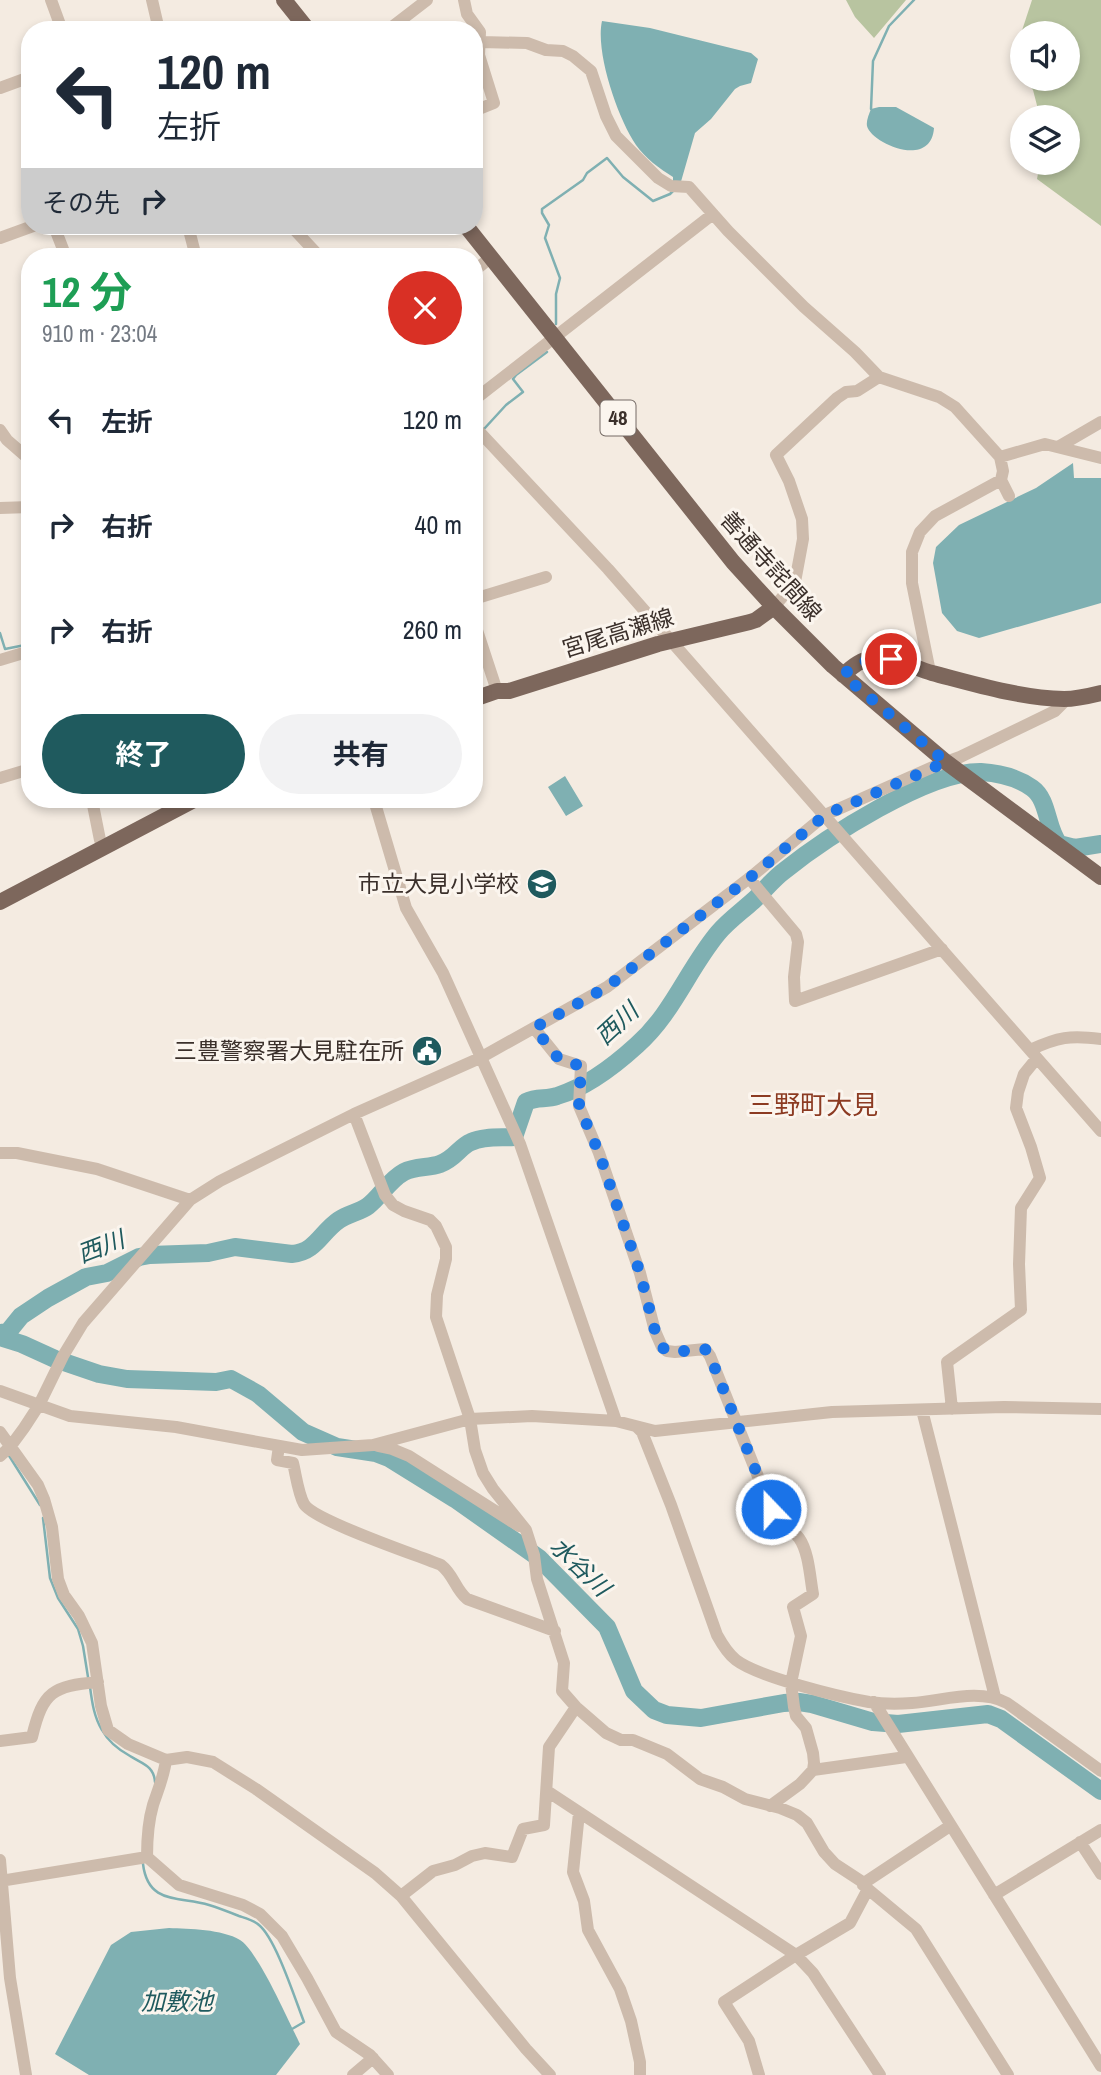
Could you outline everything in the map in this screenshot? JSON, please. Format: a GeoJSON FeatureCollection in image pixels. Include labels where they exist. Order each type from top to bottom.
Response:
{"type":"FeatureCollection","features":[{"type":"Feature","properties":{"kind":"main road"},"geometry":{"type":"LineString","coordinates":[[284,0],[301,21]]}},
{"type":"Feature","properties":{"kind":"main road","name":"善通寺詫間線"},"geometry":{"type":"LineString","coordinates":[[483,249],[733,562],[774,607],[843,675],[946,762],[1101,877]]}},
{"type":"Feature","properties":{"kind":"main road","name":"宮尾高瀬線"},"geometry":{"type":"LineString","coordinates":[[483,696],[497,691],[509,691],[670,640],[757,620],[774,607]]}},
{"type":"Feature","properties":{"kind":"main road"},"geometry":{"type":"LineString","coordinates":[[843,675],[864,659],[878,657],[1034,697],[1067,699],[1101,693]]}},
{"type":"Feature","properties":{"kind":"main road"},"geometry":{"type":"LineString","coordinates":[[0,902],[179,808]]}},
{"type":"Feature","properties":{"kind":"street"},"geometry":{"type":"LineString","coordinates":[[51,0],[59,21]]}},
{"type":"Feature","properties":{"kind":"street"},"geometry":{"type":"LineString","coordinates":[[152,0],[157,21]]}},
{"type":"Feature","properties":{"kind":"street"},"geometry":{"type":"LineString","coordinates":[[400,21],[427,0]]}},
{"type":"Feature","properties":{"kind":"street"},"geometry":{"type":"LineString","coordinates":[[464,0],[472,21]]}},
{"type":"Feature","properties":{"kind":"street"},"geometry":{"type":"LineString","coordinates":[[483,42],[527,43],[546,50],[563,51],[591,71],[606,116],[616,136],[658,178],[671,186],[688,187],[804,307],[879,377],[939,397],[955,407],[1000,457],[1003,471],[1001,480],[1009,496]]}},
{"type":"Feature","properties":{"kind":"street"},"geometry":{"type":"LineString","coordinates":[[483,68],[494,103],[483,107]]}},
{"type":"Feature","properties":{"kind":"street"},"geometry":{"type":"LineString","coordinates":[[0,88],[21,80]]}},
{"type":"Feature","properties":{"kind":"street"},"geometry":{"type":"LineString","coordinates":[[483,393],[713,214]]}},
{"type":"Feature","properties":{"kind":"street"},"geometry":{"type":"LineString","coordinates":[[0,238],[21,230]]}},
{"type":"Feature","properties":{"kind":"street"},"geometry":{"type":"LineString","coordinates":[[299,235],[312,248]]}},
{"type":"Feature","properties":{"kind":"street"},"geometry":{"type":"LineString","coordinates":[[483,264],[490,258]]}},
{"type":"Feature","properties":{"kind":"street"},"geometry":{"type":"LineString","coordinates":[[774,607],[795,582],[803,539],[802,519],[789,481],[776,455],[837,398],[846,392],[857,391],[879,377]]}},
{"type":"Feature","properties":{"kind":"street"},"geometry":{"type":"LineString","coordinates":[[1058,447],[1101,422]]}},
{"type":"Feature","properties":{"kind":"street"},"geometry":{"type":"LineString","coordinates":[[0,430],[21,452]]}},
{"type":"Feature","properties":{"kind":"street"},"geometry":{"type":"LineString","coordinates":[[483,436],[608,569],[1101,1131]]}},
{"type":"Feature","properties":{"kind":"street"},"geometry":{"type":"LineString","coordinates":[[1000,457],[1045,444],[1101,458]]}},
{"type":"Feature","properties":{"kind":"street"},"geometry":{"type":"LineString","coordinates":[[930,672],[912,583],[912,552],[920,532],[935,516],[1001,480]]}},
{"type":"Feature","properties":{"kind":"street"},"geometry":{"type":"LineString","coordinates":[[0,508],[21,507]]}},
{"type":"Feature","properties":{"kind":"street"},"geometry":{"type":"LineString","coordinates":[[483,596],[546,577]]}},
{"type":"Feature","properties":{"kind":"street"},"geometry":{"type":"LineString","coordinates":[[483,648],[497,691]]}},
{"type":"Feature","properties":{"kind":"street"},"geometry":{"type":"LineString","coordinates":[[0,658],[21,653]]}},
{"type":"Feature","properties":{"kind":"street"},"geometry":{"type":"LineString","coordinates":[[5,1451],[38,1405],[83,1323],[190,1200],[220,1181],[354,1114],[480,1058],[607,987],[749,878],[825,815],[960,757],[1055,711],[1067,699]]}},
{"type":"Feature","properties":{"kind":"street"},"geometry":{"type":"LineString","coordinates":[[0,778],[21,772]]}},
{"type":"Feature","properties":{"kind":"street"},"geometry":{"type":"LineString","coordinates":[[94,808],[100,840]]}},
{"type":"Feature","properties":{"kind":"street"},"geometry":{"type":"LineString","coordinates":[[376,808],[406,908],[443,973],[520,1144],[616,1421]]}},
{"type":"Feature","properties":{"kind":"street"},"geometry":{"type":"LineString","coordinates":[[749,878],[796,934],[798,942],[794,977],[795,1001],[942,949]]}},
{"type":"Feature","properties":{"kind":"street"},"geometry":{"type":"LineString","coordinates":[[534,1028],[559,1059],[581,1066],[579,1106],[599,1153],[662,1347],[675,1352],[705,1349],[771,1509],[800,1539],[806,1555],[813,1594],[793,1607],[801,1636],[791,1683],[796,1716],[806,1728],[810,1739],[813,1770]]}},
{"type":"Feature","properties":{"kind":"street"},"geometry":{"type":"LineString","coordinates":[[952,1409],[947,1362],[1021,1310],[1021,1208],[1040,1178],[1016,1108],[1024,1074],[1034,1054],[1050,1041],[1063,1037],[1101,1039]]}},
{"type":"Feature","properties":{"kind":"street"},"geometry":{"type":"LineString","coordinates":[[354,1114],[385,1195],[393,1205],[430,1220],[436,1226],[446,1248],[446,1259],[436,1295],[436,1317],[470,1419],[475,1450],[483,1473],[526,1530],[534,1555],[537,1579],[564,1663],[562,1691],[576,1707],[606,1732],[621,1740],[633,1740],[667,1754],[699,1779],[723,1787],[745,1799],[797,1815],[807,1823],[824,1852],[835,1864],[866,1886],[916,1929],[1008,2075]]}},
{"type":"Feature","properties":{"kind":"street"},"geometry":{"type":"LineString","coordinates":[[0,1153],[17,1153],[97,1169],[190,1200]]}},
{"type":"Feature","properties":{"kind":"street"},"geometry":{"type":"LineString","coordinates":[[0,1391],[70,1416],[176,1427],[302,1450],[373,1445],[470,1419],[532,1416],[616,1421],[655,1431],[832,1412],[1003,1407],[1101,1409]]}},
{"type":"Feature","properties":{"kind":"street"},"geometry":{"type":"LineString","coordinates":[[922,1410],[995,1697]]}},
{"type":"Feature","properties":{"kind":"street"},"geometry":{"type":"LineString","coordinates":[[637,1427],[642,1433],[671,1506],[717,1635],[737,1661],[791,1683],[874,1702],[912,1703],[975,1696],[995,1697],[1101,1771]]}},
{"type":"Feature","properties":{"kind":"street"},"geometry":{"type":"LineString","coordinates":[[0,1432],[5,1451],[38,1485],[44,1499],[52,1527],[58,1579],[64,1595],[79,1616],[92,1643],[92,1682],[108,1730],[128,1744],[166,1760],[187,1757],[213,1762],[256,1789],[374,1873],[401,1896],[550,2075]]}},
{"type":"Feature","properties":{"kind":"street"},"geometry":{"type":"LineString","coordinates":[[373,1445],[393,1448],[409,1456],[526,1530]]}},
{"type":"Feature","properties":{"kind":"street"},"geometry":{"type":"LineString","coordinates":[[279,1446],[276,1460],[293,1462],[303,1503],[312,1512],[441,1566],[450,1573],[461,1594],[467,1599],[555,1631]]}},
{"type":"Feature","properties":{"kind":"street"},"geometry":{"type":"LineString","coordinates":[[0,1741],[32,1737],[45,1700],[55,1690],[92,1682]]}},
{"type":"Feature","properties":{"kind":"street"},"geometry":{"type":"LineString","coordinates":[[874,1702],[1101,2066]]}},
{"type":"Feature","properties":{"kind":"street"},"geometry":{"type":"LineString","coordinates":[[401,1896],[433,1871],[455,1865],[472,1856],[485,1853],[512,1857],[523,1829],[544,1825],[548,1747],[576,1707]]}},
{"type":"Feature","properties":{"kind":"street"},"geometry":{"type":"LineString","coordinates":[[770,1806],[800,1784],[813,1770],[906,1757]]}},
{"type":"Feature","properties":{"kind":"street"},"geometry":{"type":"LineString","coordinates":[[166,1760],[147,1835],[147,1857],[179,1885],[260,1913],[282,1936],[336,2032],[373,2058],[388,2075]]}},
{"type":"Feature","properties":{"kind":"street"},"geometry":{"type":"LineString","coordinates":[[547,1791],[796,1955],[813,1973],[880,2075]]}},
{"type":"Feature","properties":{"kind":"street"},"geometry":{"type":"LineString","coordinates":[[579,1813],[573,1872],[584,1901],[588,1930],[620,1989],[631,2021],[640,2062],[640,2075]]}},
{"type":"Feature","properties":{"kind":"street"},"geometry":{"type":"LineString","coordinates":[[759,2075],[749,2041],[724,2003],[850,1923],[866,1886],[950,1826]]}},
{"type":"Feature","properties":{"kind":"street"},"geometry":{"type":"LineString","coordinates":[[994,1895],[1101,1830]]}},
{"type":"Feature","properties":{"kind":"street"},"geometry":{"type":"LineString","coordinates":[[1080,1842],[1101,1874]]}},
{"type":"Feature","properties":{"kind":"street"},"geometry":{"type":"LineString","coordinates":[[1,1880],[147,1857]]}},
{"type":"Feature","properties":{"kind":"street"},"geometry":{"type":"LineString","coordinates":[[0,1860],[10,1978],[26,2075]]}},
{"type":"Feature","properties":{"kind":"street"},"geometry":{"type":"LineString","coordinates":[[353,2075],[373,2058]]}},
{"type":"Feature","properties":{"kind":"green space"},"geometry":{"type":"Polygon","coordinates":[[[846,0],[906,0],[874,38],[855,17],[846,0]]]}},
{"type":"Feature","properties":{"kind":"green space"},"geometry":{"type":"Polygon","coordinates":[[[1032,0],[1101,0],[1101,226],[1037,179],[1038,175],[1080,175],[1080,105],[1037,105],[1033,91],[1080,91],[1080,21],[1025,21],[1032,0]]]}},
{"type":"Feature","properties":{"kind":"water"},"geometry":{"type":"Polygon","coordinates":[[[602,21],[650,28],[751,53],[758,59],[751,83],[735,89],[711,119],[695,133],[680,185],[673,183],[673,177],[640,150],[622,119],[605,67],[602,21]]]}},
{"type":"Feature","properties":{"kind":"water"},"geometry":{"type":"Polygon","coordinates":[[[896,107],[934,128],[930,141],[923,148],[913,150],[901,149],[879,139],[871,133],[867,124],[871,109],[896,107]]]}},
{"type":"Feature","properties":{"kind":"water"},"geometry":{"type":"Polygon","coordinates":[[[1073,463],[1074,478],[1101,478],[1101,603],[979,638],[957,631],[942,613],[933,563],[936,547],[959,525],[1036,488],[1073,463]]]}},
{"type":"Feature","properties":{"kind":"water"},"geometry":{"type":"Polygon","coordinates":[[[565,776],[583,806],[566,816],[548,787],[565,776]]]}},
{"type":"Feature","properties":{"kind":"water","name":"加敷池"},"geometry":{"type":"Polygon","coordinates":[[[169,1928],[205,1930],[233,1936],[247,1947],[273,1988],[300,2044],[276,2075],[89,2075],[55,2054],[111,1945],[131,1932],[169,1928]]]}},
{"type":"Feature","properties":{"kind":"waterway"},"geometry":{"type":"LineString","coordinates":[[871,109],[873,61],[889,26],[914,0]]}},
{"type":"Feature","properties":{"kind":"waterway"},"geometry":{"type":"LineString","coordinates":[[556,324],[556,294],[560,278],[545,238],[549,225],[542,209],[583,180],[587,173],[607,158],[623,177],[653,201],[674,190]]}},
{"type":"Feature","properties":{"kind":"waterway"},"geometry":{"type":"LineString","coordinates":[[484,429],[506,405],[523,392],[513,379],[516,375],[547,352]]}},
{"type":"Feature","properties":{"kind":"waterway"},"geometry":{"type":"LineString","coordinates":[[0,633],[5,649],[21,646]]}},
{"type":"Feature","properties":{"kind":"waterway","name":"西川"},"geometry":{"type":"LineString","coordinates":[[0,1333],[8,1332],[21,1316],[86,1277],[107,1273],[139,1257],[208,1253],[235,1247],[292,1254],[307,1250],[339,1220],[368,1206],[404,1172],[440,1164],[476,1140],[514,1137],[526,1102],[553,1097],[579,1087],[609,1068],[637,1045],[661,1019],[718,933],[780,874],[850,825],[906,794],[959,775],[981,772],[1001,775],[1021,781],[1038,793],[1059,844],[1075,848],[1101,844]]}},
{"type":"Feature","properties":{"kind":"waterway","name":"水谷川"},"geometry":{"type":"LineString","coordinates":[[0,1337],[99,1374],[127,1379],[216,1382],[231,1379],[258,1394],[303,1432],[337,1447],[376,1453],[389,1458],[455,1499],[539,1558],[607,1627],[634,1691],[654,1710],[667,1715],[701,1718],[799,1702],[873,1722],[898,1724],[988,1714],[1001,1719],[1101,1791]]}},
{"type":"Feature","properties":{"kind":"waterway"},"geometry":{"type":"LineString","coordinates":[[8,1454],[40,1505]]}},
{"type":"Feature","properties":{"kind":"waterway"},"geometry":{"type":"LineString","coordinates":[[43,1518],[50,1578],[58,1598],[78,1629],[88,1677]]}},
{"type":"Feature","properties":{"kind":"waterway"},"geometry":{"type":"LineString","coordinates":[[90,1687],[95,1715],[104,1734],[118,1748],[150,1769],[155,1782]]}},
{"type":"Feature","properties":{"kind":"waterway"},"geometry":{"type":"LineString","coordinates":[[143,1864],[146,1877],[158,1893],[213,1906],[259,1925],[272,1943],[304,2022],[292,2029]]}},
{"type":"Feature","properties":{"kind":"place","name":"市立大見小学校"},"geometry":{"type":"Point","coordinates":[542,884]}},
{"type":"Feature","properties":{"kind":"place","name":"三豊警察署大見駐在所"},"geometry":{"type":"Point","coordinates":[427,1051]}},
{"type":"Feature","properties":{"kind":"district","name":"三野町大見"},"geometry":{"type":"Point","coordinates":[813,1105]}},
{"type":"Feature","properties":{"kind":"route"},"geometry":{"type":"LineString","coordinates":[[771,1509],[710,1356],[705,1349],[675,1352],[662,1347],[599,1153],[579,1106],[581,1066],[559,1059],[534,1028],[607,987],[632,969],[752,876],[825,815],[946,762],[843,675],[864,659],[891,659]]}}]}
